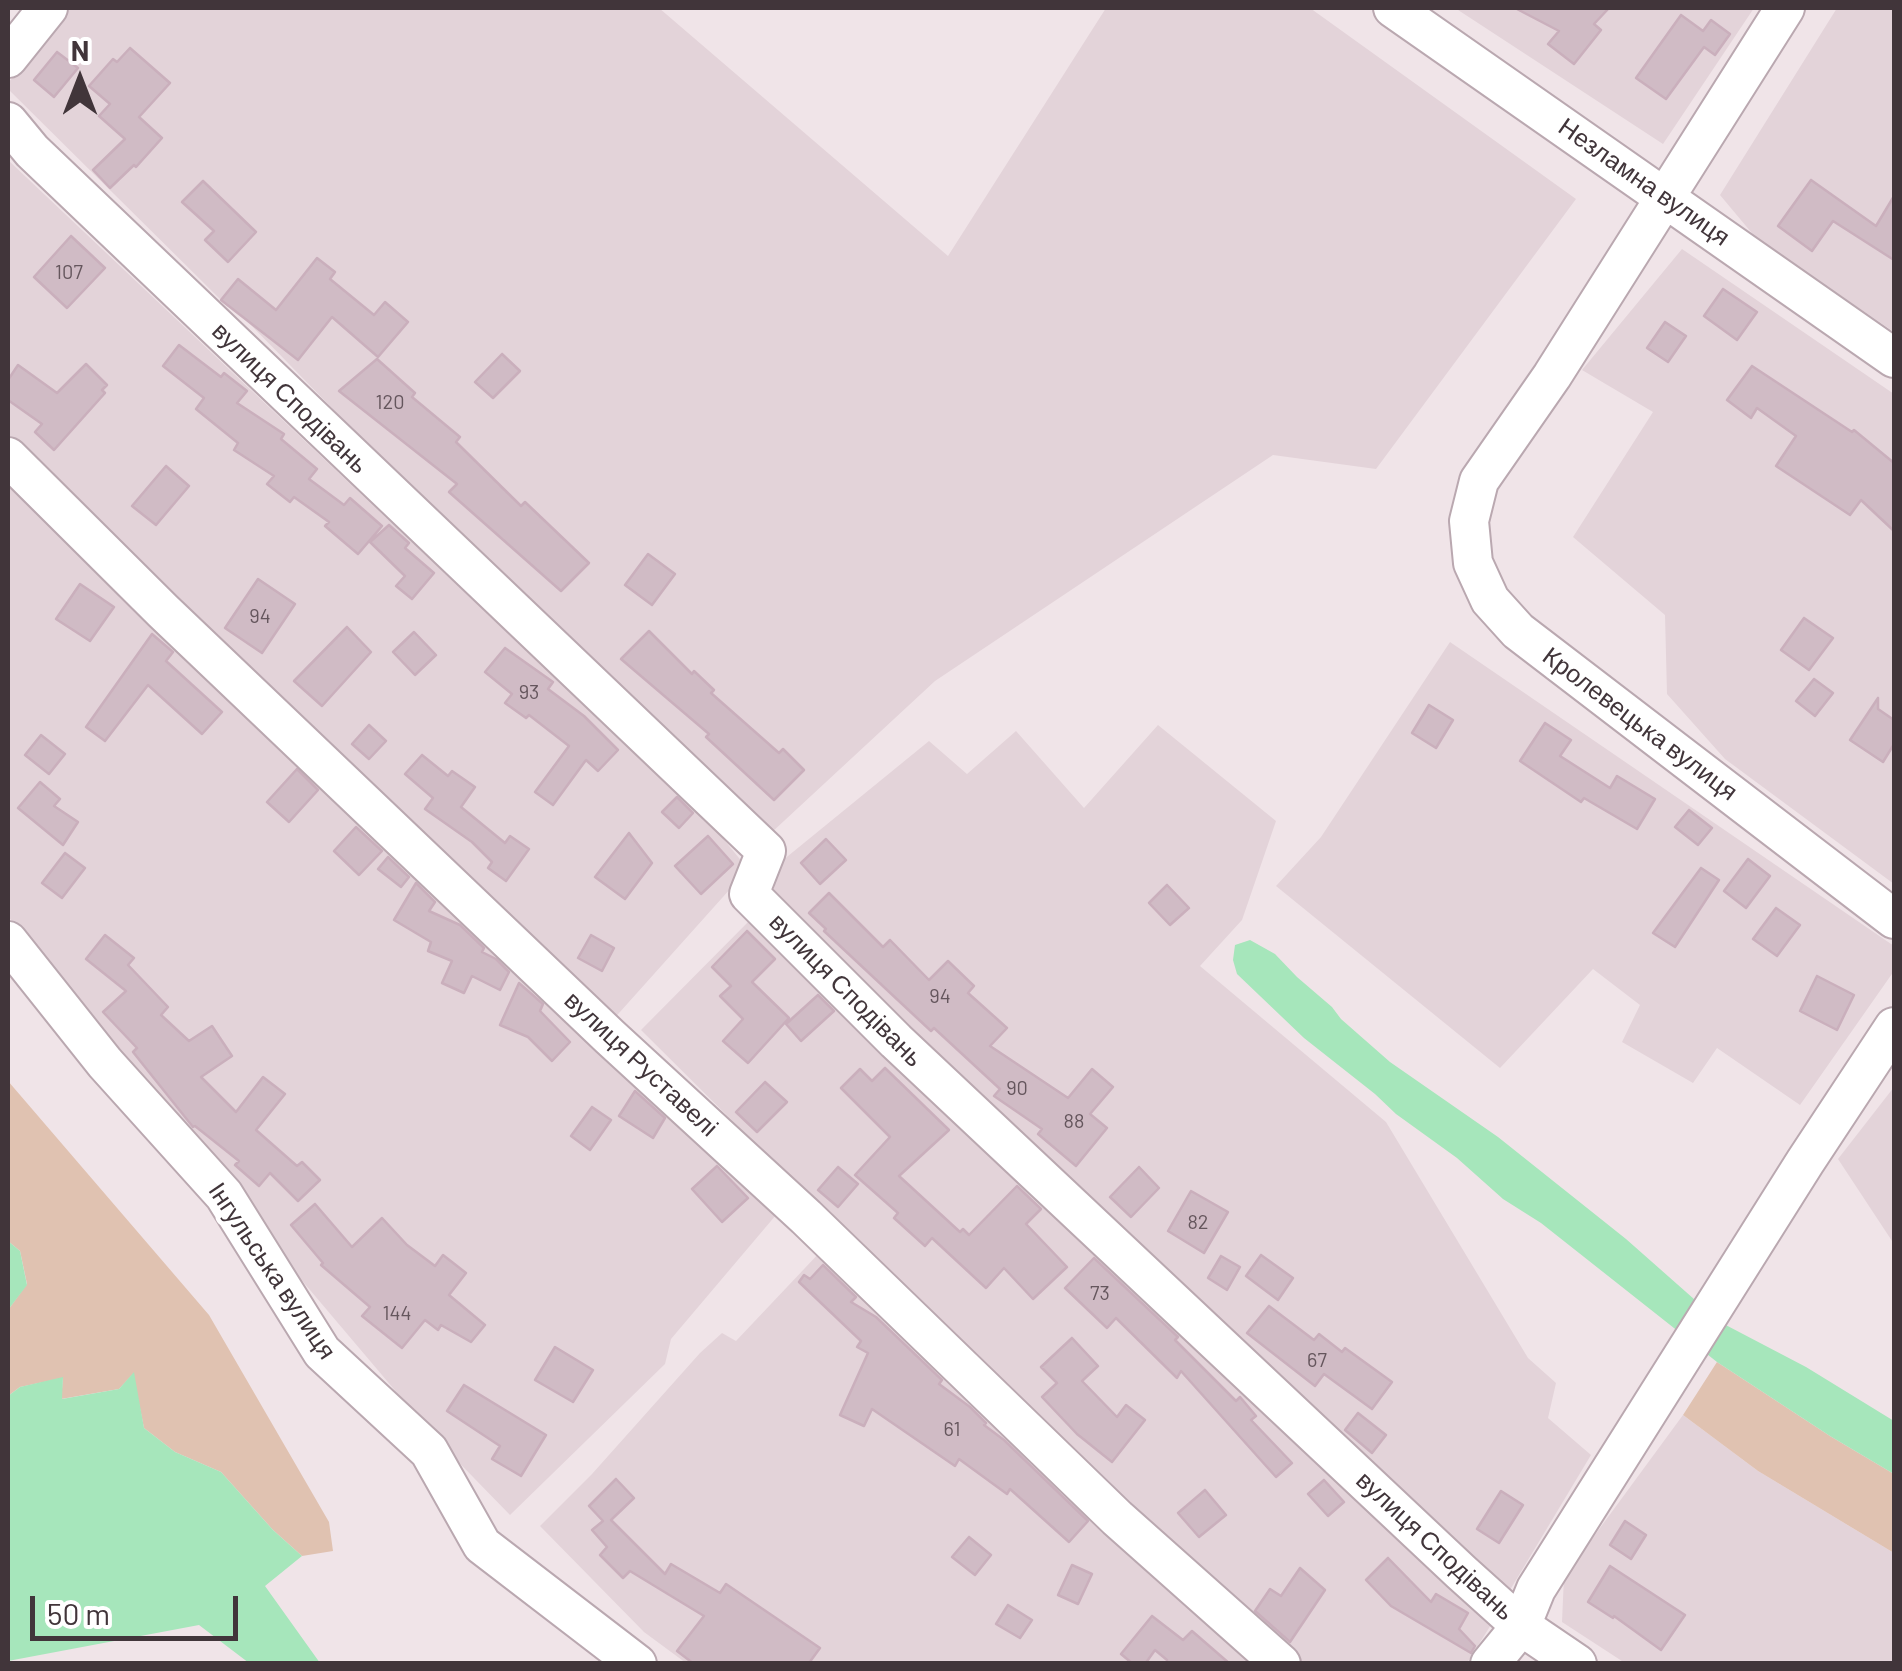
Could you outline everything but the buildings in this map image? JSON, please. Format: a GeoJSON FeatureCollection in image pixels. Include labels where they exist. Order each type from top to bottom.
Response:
{"type":"FeatureCollection","features":[{"type":"Feature","properties":{"kind":"street"},"geometry":{"type":"LineString","coordinates":[[9,53],[48,8]]}},
{"type":"Feature","properties":{"kind":"street","name":"Незламна вулиця"},"geometry":{"type":"LineString","coordinates":[[1393,8],[1894,358]]}},
{"type":"Feature","properties":{"kind":"street"},"geometry":{"type":"LineString","coordinates":[[1666,197],[1786,8]]}},
{"type":"Feature","properties":{"kind":"street","name":"вулиця Сподівань"},"geometry":{"type":"LineString","coordinates":[[8,122],[46,165],[766,851],[750,894],[896,1041],[1522,1626],[1578,1664]]}},
{"type":"Feature","properties":{"kind":"street","name":"Кролевецька вулиця"},"geometry":{"type":"LineString","coordinates":[[1666,197],[1552,376],[1478,480],[1469,521],[1473,563],[1490,600],[1518,631],[1894,918]]}},
{"type":"Feature","properties":{"kind":"street","name":"вулиця Руставелі"},"geometry":{"type":"LineString","coordinates":[[8,457],[177,625],[610,1037],[806,1216],[1117,1518],[1280,1664]]}},
{"type":"Feature","properties":{"kind":"street","name":"Інгульська вулиця"},"geometry":{"type":"LineString","coordinates":[[8,941],[105,1064],[224,1195],[322,1352],[429,1451],[482,1545],[637,1664]]}},
{"type":"Feature","properties":{"kind":"street"},"geometry":{"type":"LineString","coordinates":[[1490,1664],[1522,1626],[1536,1589],[1894,1027]]}},
{"type":"Feature","properties":{"kind":"shaded area"},"geometry":{"type":"Polygon","coordinates":[[[71,8],[659,8],[948,256],[1106,8],[1310,8],[1576,199],[1376,469],[1273,455],[935,681],[771,833],[412,490],[245,319],[221,300],[8,89],[8,83],[71,8]]]}},
{"type":"Feature","properties":{"kind":"shaded area"},"geometry":{"type":"Polygon","coordinates":[[[1455,8],[1754,8],[1663,144],[1455,8]]]}},
{"type":"Feature","properties":{"kind":"shaded area"},"geometry":{"type":"Polygon","coordinates":[[[1837,8],[1894,8],[1894,332],[1756,238],[1720,195],[1837,8]]]}},
{"type":"Feature","properties":{"kind":"shaded area"},"geometry":{"type":"Polygon","coordinates":[[[8,160],[716,830],[748,869],[611,1022],[8,443],[8,160]]]}},
{"type":"Feature","properties":{"kind":"shaded area"},"geometry":{"type":"Polygon","coordinates":[[[1682,249],[1894,394],[1894,884],[1725,759],[1667,694],[1665,615],[1573,537],[1653,412],[1582,370],[1682,249]]]}},
{"type":"Feature","properties":{"kind":"shaded area"},"geometry":{"type":"Polygon","coordinates":[[[8,470],[776,1215],[671,1339],[665,1364],[510,1515],[437,1440],[122,1068],[8,916],[8,470]]]}},
{"type":"Feature","properties":{"kind":"shaded area"},"geometry":{"type":"Polygon","coordinates":[[[1450,642],[1894,946],[1894,971],[1800,1105],[1717,1048],[1693,1083],[1622,1042],[1640,1005],[1593,969],[1500,1068],[1276,886],[1321,837],[1450,642]]]}},
{"type":"Feature","properties":{"kind":"shaded area"},"geometry":{"type":"Polygon","coordinates":[[[1158,725],[1276,821],[1242,920],[1200,966],[1386,1122],[1528,1358],[1556,1383],[1548,1418],[1591,1455],[1507,1595],[772,904],[777,865],[929,741],[967,774],[1016,731],[1084,808],[1158,725]]]}},
{"type":"Feature","properties":{"kind":"shaded area"},"geometry":{"type":"Polygon","coordinates":[[[750,920],[1494,1620],[1467,1663],[1294,1663],[1125,1511],[641,1030],[750,920]]]}},
{"type":"Feature","properties":{"kind":"shaded area"},"geometry":{"type":"Polygon","coordinates":[[[1250,940],[1275,954],[1390,1062],[1498,1137],[1626,1239],[1720,1322],[1806,1367],[1894,1421],[1894,1474],[1717,1362],[1541,1223],[1503,1199],[1304,1038],[1237,974],[1233,960],[1235,945],[1250,940]]]}},
{"type":"Feature","properties":{"kind":"shaded area"},"geometry":{"type":"Polygon","coordinates":[[[8,1081],[209,1315],[329,1522],[333,1551],[302,1556],[221,1472],[175,1452],[144,1428],[133,1374],[119,1389],[61,1399],[63,1378],[20,1387],[8,1396],[8,1310],[27,1284],[20,1251],[8,1241],[8,1081]]]}},
{"type":"Feature","properties":{"kind":"shaded area"},"geometry":{"type":"Polygon","coordinates":[[[1894,1087],[1894,1244],[1838,1159],[1894,1087]]]}},
{"type":"Feature","properties":{"kind":"shaded area"},"geometry":{"type":"Polygon","coordinates":[[[8,1241],[20,1251],[27,1285],[8,1310],[8,1241]]]}},
{"type":"Feature","properties":{"kind":"shaded area"},"geometry":{"type":"Polygon","coordinates":[[[822,1250],[1258,1663],[686,1663],[644,1632],[540,1526],[700,1353],[722,1333],[736,1341],[822,1250]]]}},
{"type":"Feature","properties":{"kind":"shaded area"},"geometry":{"type":"Polygon","coordinates":[[[1717,1362],[1894,1474],[1894,1553],[1758,1471],[1683,1415],[1717,1362]]]}},
{"type":"Feature","properties":{"kind":"shaded area"},"geometry":{"type":"Polygon","coordinates":[[[134,1372],[144,1428],[175,1452],[221,1472],[302,1556],[265,1586],[320,1663],[249,1663],[199,1625],[8,1661],[8,1396],[20,1387],[63,1377],[62,1399],[119,1389],[134,1372]]]}},
{"type":"Feature","properties":{"kind":"shaded area"},"geometry":{"type":"Polygon","coordinates":[[[1683,1415],[1758,1471],[1894,1553],[1894,1663],[1625,1663],[1562,1622],[1564,1577],[1683,1415]]]}}]}
